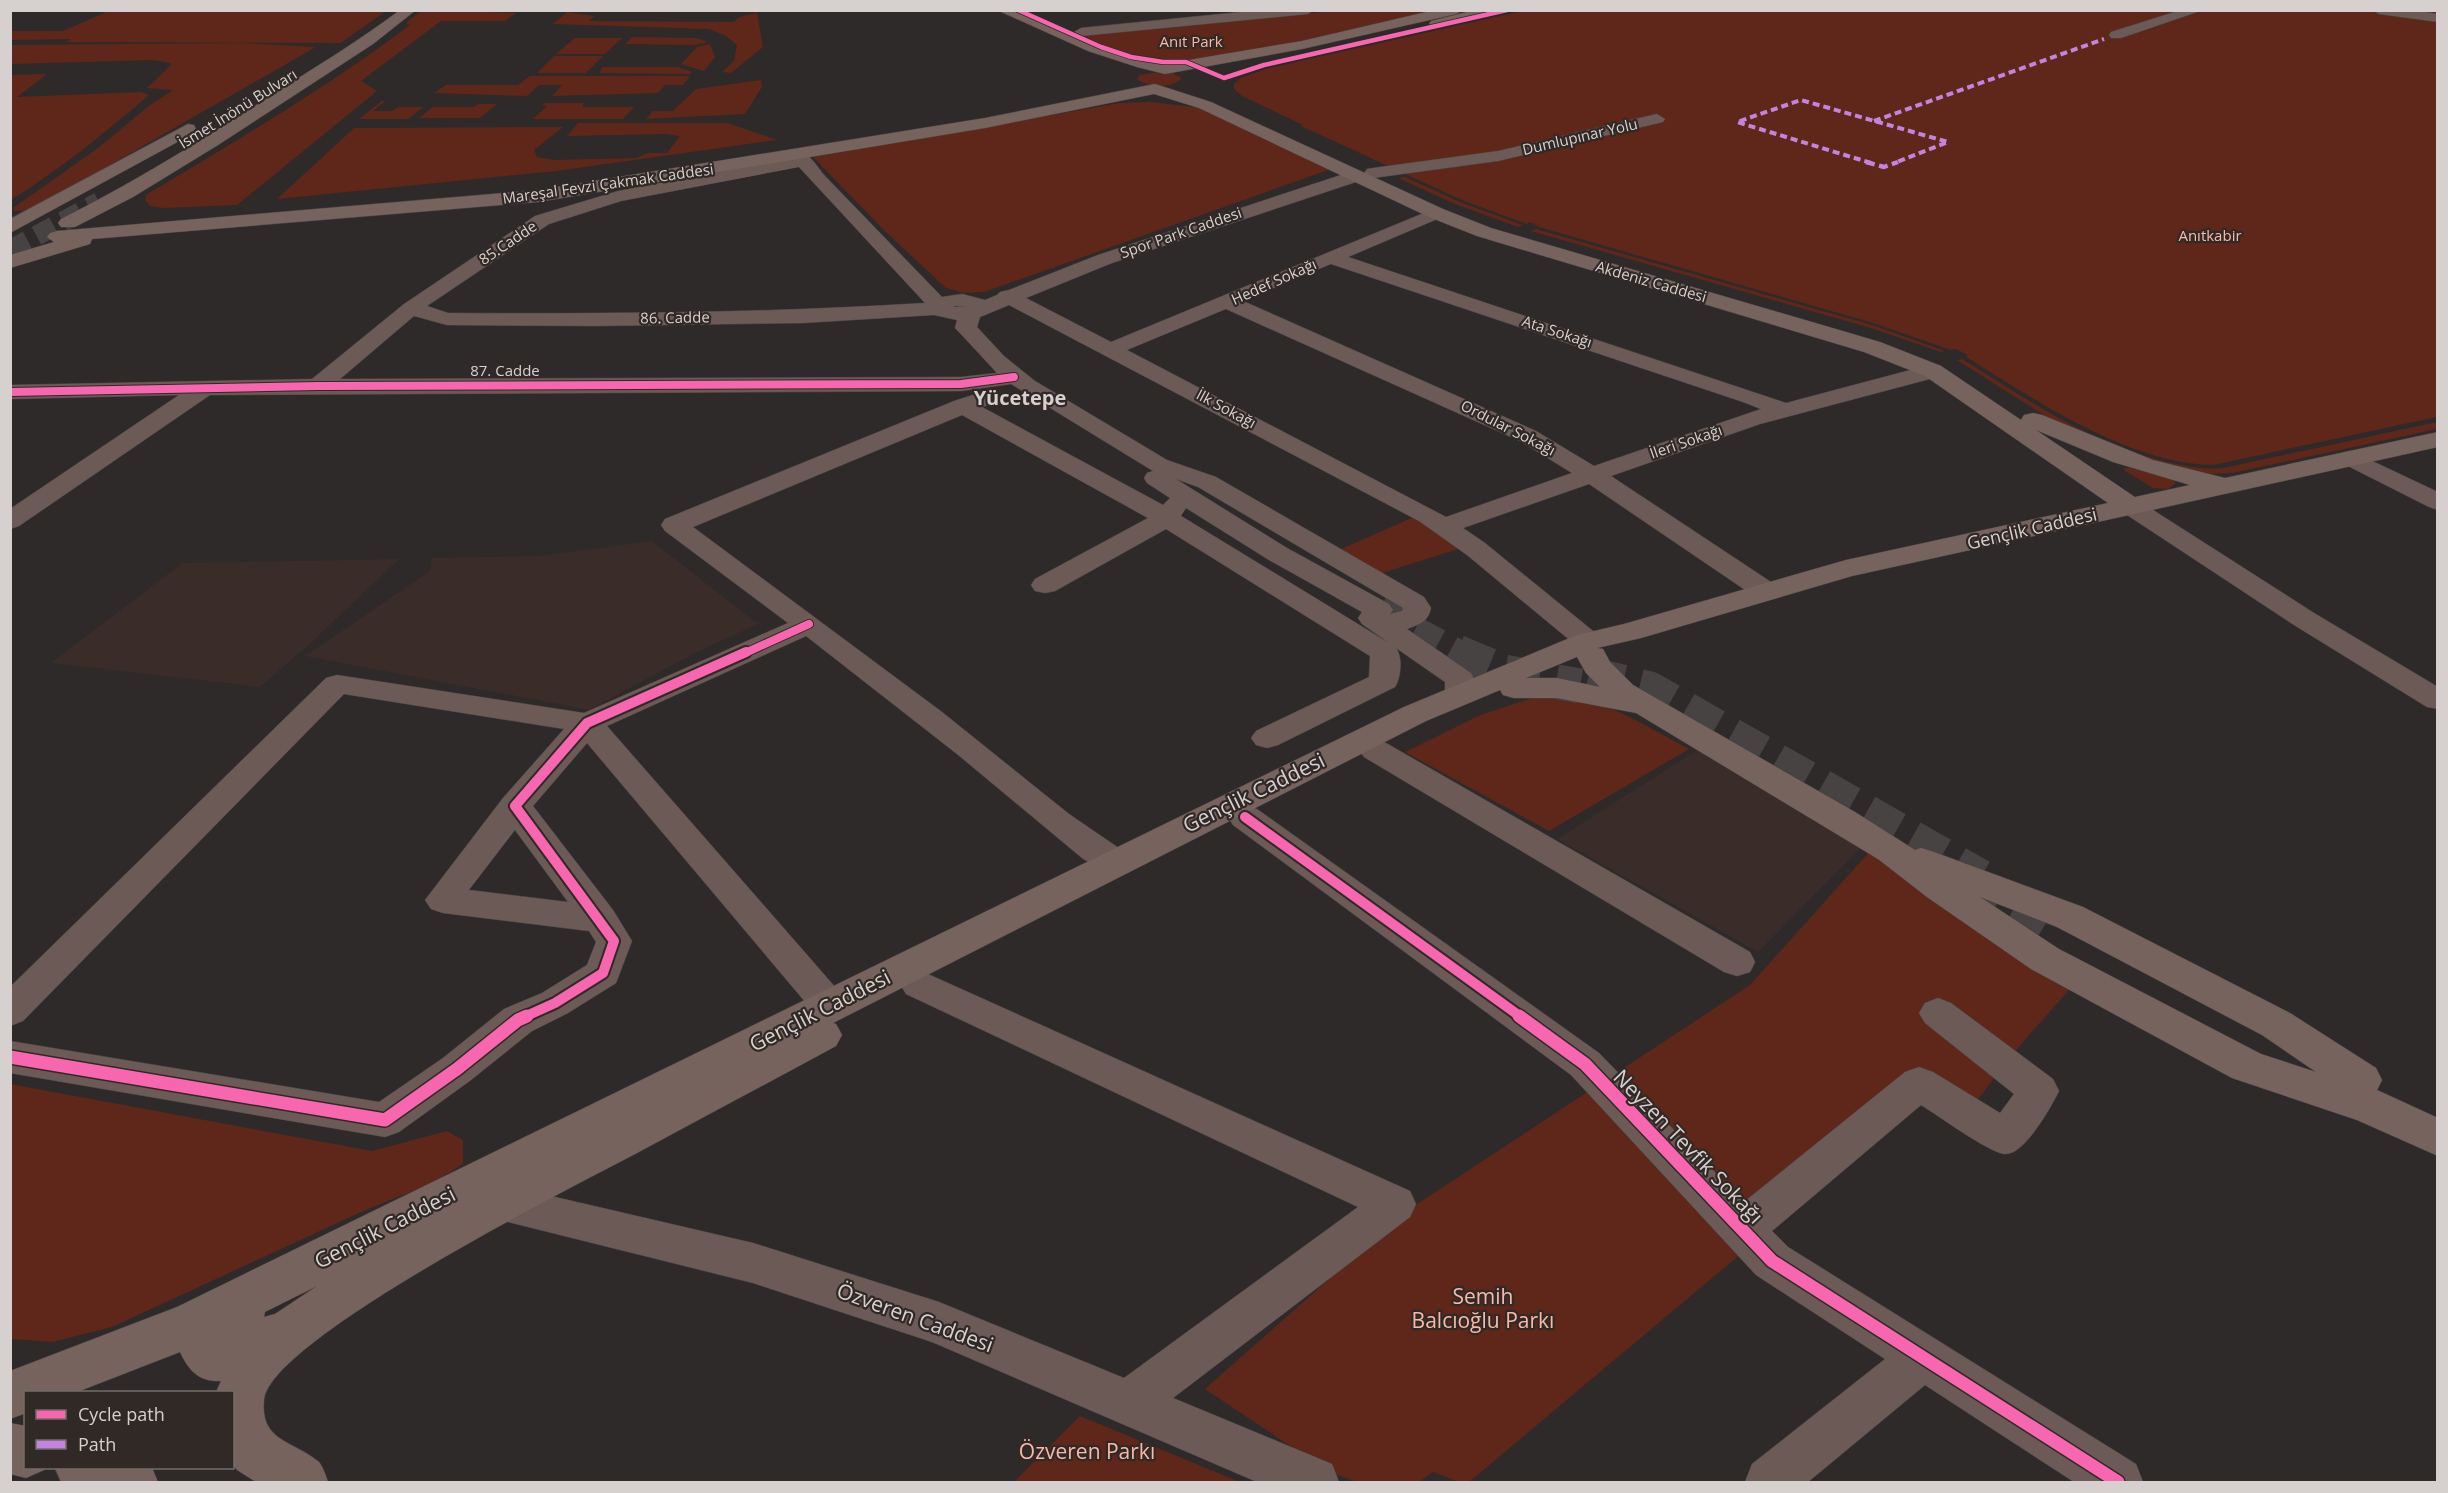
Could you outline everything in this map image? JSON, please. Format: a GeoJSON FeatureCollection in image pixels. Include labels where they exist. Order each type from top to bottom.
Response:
{"type":"FeatureCollection","features":[{"type":"Feature","properties":{"kind":"main road","name":"İsmet İnönü Bulvarı"},"geometry":{"type":"LineString","coordinates":[[95,203],[243,108],[386,10]]}},
{"type":"Feature","properties":{"kind":"main road"},"geometry":{"type":"LineString","coordinates":[[60,227],[73,211],[95,203],[256,114],[379,35],[410,10]]}},
{"type":"Feature","properties":{"kind":"main road"},"geometry":{"type":"LineString","coordinates":[[998,13],[1093,48],[1165,69],[1302,45],[1456,10]]}},
{"type":"Feature","properties":{"kind":"main road"},"geometry":{"type":"LineString","coordinates":[[1191,80],[1495,10]]}},
{"type":"Feature","properties":{"kind":"main road"},"geometry":{"type":"LineString","coordinates":[[998,13],[1098,59],[1125,77]]}},
{"type":"Feature","properties":{"kind":"main road"},"geometry":{"type":"LineString","coordinates":[[10,243],[96,216],[130,198],[360,56],[379,35]]}},
{"type":"Feature","properties":{"kind":"main road"},"geometry":{"type":"LineString","coordinates":[[323,50],[341,43]]}},
{"type":"Feature","properties":{"kind":"main road"},"geometry":{"type":"LineString","coordinates":[[264,88],[341,43]]}},
{"type":"Feature","properties":{"kind":"main road","name":"Mareşal Fevzi Çakmak Caddesi"},"geometry":{"type":"LineString","coordinates":[[60,227],[528,188],[798,154],[1003,111],[1141,71],[1165,69]]}},
{"type":"Feature","properties":{"kind":"main road","name":"Akdeniz Caddesi"},"geometry":{"type":"LineString","coordinates":[[1165,69],[1180,71],[1230,105],[1436,213],[1526,246],[1872,347],[1915,362],[1933,371],[2142,504]]}},
{"type":"Feature","properties":{"kind":"main road","name":"Akdeniz Caddesi"},"geometry":{"type":"LineString","coordinates":[[1125,77],[1134,85],[1155,89],[1205,105],[1365,174],[1521,233],[1870,334],[1920,351],[1952,366],[2033,420]]}},
{"type":"Feature","properties":{"kind":"main road","name":"Mareşal Fevzi Çakmak Caddesi"},"geometry":{"type":"LineString","coordinates":[[60,227],[137,229],[538,196],[985,123],[1155,89],[1171,88],[1191,80]]}},
{"type":"Feature","properties":{"kind":"main road"},"geometry":{"type":"LineString","coordinates":[[10,257],[60,227],[206,121],[16,228]]}},
{"type":"Feature","properties":{"kind":"main road"},"geometry":{"type":"LineString","coordinates":[[130,198],[129,205],[136,211],[169,219]]}},
{"type":"Feature","properties":{"kind":"main road"},"geometry":{"type":"LineString","coordinates":[[16,228],[46,222],[60,227]]}},
{"type":"Feature","properties":{"kind":"main road"},"geometry":{"type":"LineString","coordinates":[[10,262],[73,242],[137,229]]}},
{"type":"Feature","properties":{"kind":"main road"},"geometry":{"type":"LineString","coordinates":[[2033,420],[2141,465],[2192,478],[2232,484]]}},
{"type":"Feature","properties":{"kind":"main road"},"geometry":{"type":"LineString","coordinates":[[2033,420],[2142,504]]}},
{"type":"Feature","properties":{"kind":"main road","name":"Gençlik Caddesi"},"geometry":{"type":"LineString","coordinates":[[10,1395],[193,1324],[1114,862],[1414,714],[1460,694],[1590,649],[1630,632],[1846,569],[2438,439]]}},
{"type":"Feature","properties":{"kind":"main road"},"geometry":{"type":"LineString","coordinates":[[1590,649],[1597,666],[1618,688],[1891,850],[1940,888],[2045,959],[2247,1066],[2361,1092],[2438,1115]]}},
{"type":"Feature","properties":{"kind":"main road","name":"Gençlik Caddesi"},"geometry":{"type":"LineString","coordinates":[[295,1327],[366,1279],[500,1203],[1374,750],[1514,688],[1590,649]]}},
{"type":"Feature","properties":{"kind":"main road"},"geometry":{"type":"LineString","coordinates":[[1514,688],[1567,690],[1651,708]]}},
{"type":"Feature","properties":{"kind":"main road"},"geometry":{"type":"LineString","coordinates":[[2047,927],[2361,1092],[2438,1138]]}},
{"type":"Feature","properties":{"kind":"main road"},"geometry":{"type":"LineString","coordinates":[[295,1327],[226,1357],[211,1358],[204,1350],[213,1335],[228,1322],[355,1244]]}},
{"type":"Feature","properties":{"kind":"main road"},"geometry":{"type":"LineString","coordinates":[[295,1327],[252,1366],[239,1398],[240,1431],[255,1452],[302,1482]]}},
{"type":"Feature","properties":{"kind":"main road"},"geometry":{"type":"LineString","coordinates":[[88,1469],[132,1482]]}},
{"type":"Feature","properties":{"kind":"street"},"geometry":{"type":"LineString","coordinates":[[1148,10],[1175,23]]}},
{"type":"Feature","properties":{"kind":"street"},"geometry":{"type":"LineString","coordinates":[[1081,32],[1308,10]]}},
{"type":"Feature","properties":{"kind":"street"},"geometry":{"type":"LineString","coordinates":[[2116,35],[2197,10]]}},
{"type":"Feature","properties":{"kind":"street"},"geometry":{"type":"LineString","coordinates":[[2379,10],[2438,18]]}},
{"type":"Feature","properties":{"kind":"street","name":"Dumlupınar Yolu"},"geometry":{"type":"LineString","coordinates":[[1365,174],[1496,160],[1503,155],[1657,119]]}},
{"type":"Feature","properties":{"kind":"street"},"geometry":{"type":"LineString","coordinates":[[798,154],[819,180],[925,290],[956,306],[966,320],[966,328],[973,338],[1013,384],[1183,494],[1206,516],[1382,610],[1460,679],[1460,694]]}},
{"type":"Feature","properties":{"kind":"street","name":"85.Cadde"},"geometry":{"type":"LineString","coordinates":[[318,386],[411,308],[542,220],[618,196],[798,154]]}},
{"type":"Feature","properties":{"kind":"street","name":"Spor Park Caddesi"},"geometry":{"type":"LineString","coordinates":[[956,306],[1007,296],[1182,232],[1365,174]]}},
{"type":"Feature","properties":{"kind":"street","name":"Hedef Sokağı"},"geometry":{"type":"LineString","coordinates":[[1112,349],[1436,213]]}},
{"type":"Feature","properties":{"kind":"street","name":"Ata Sokağı"},"geometry":{"type":"LineString","coordinates":[[1330,257],[1752,397],[1783,410]]}},
{"type":"Feature","properties":{"kind":"street","name":"İlk Sokağı"},"geometry":{"type":"LineString","coordinates":[[1007,296],[1444,525],[1590,649]]}},
{"type":"Feature","properties":{"kind":"street","name":"Ordular Sokağı"},"geometry":{"type":"LineString","coordinates":[[1228,302],[1501,422],[1591,474],[1767,591]]}},
{"type":"Feature","properties":{"kind":"street","name":"86. Cadde"},"geometry":{"type":"LineString","coordinates":[[411,308],[447,319],[596,320],[803,317],[956,306]]}},
{"type":"Feature","properties":{"kind":"street","name":"İleri Sokağı"},"geometry":{"type":"LineString","coordinates":[[1444,525],[1783,410],[1933,371]]}},
{"type":"Feature","properties":{"kind":"street"},"geometry":{"type":"LineString","coordinates":[[1013,384],[674,525],[809,624],[983,758],[1083,843],[1114,862]]}},
{"type":"Feature","properties":{"kind":"street"},"geometry":{"type":"LineString","coordinates":[[1013,384],[1158,465],[1207,482],[1362,570],[1414,603],[1417,608],[1415,616],[1395,624],[1382,610]]}},
{"type":"Feature","properties":{"kind":"street","name":"87. Cadde"},"geometry":{"type":"LineString","coordinates":[[10,400],[197,394],[318,386],[1013,384]]}},
{"type":"Feature","properties":{"kind":"street","name":"87. Cadde"},"geometry":{"type":"LineString","coordinates":[[10,392],[790,396],[985,393],[1013,384]]}},
{"type":"Feature","properties":{"kind":"street"},"geometry":{"type":"LineString","coordinates":[[10,521],[197,394]]}},
{"type":"Feature","properties":{"kind":"street"},"geometry":{"type":"LineString","coordinates":[[962,406],[1167,518],[1385,653],[1384,681],[1267,738]]}},
{"type":"Feature","properties":{"kind":"street"},"geometry":{"type":"LineString","coordinates":[[2351,458],[2438,502]]}},
{"type":"Feature","properties":{"kind":"street"},"geometry":{"type":"LineString","coordinates":[[1045,585],[1167,518],[1183,494]]}},
{"type":"Feature","properties":{"kind":"street"},"geometry":{"type":"LineString","coordinates":[[2142,504],[2304,619],[2438,700]]}},
{"type":"Feature","properties":{"kind":"street"},"geometry":{"type":"LineString","coordinates":[[600,919],[442,900],[515,806],[587,723],[809,624]]}},
{"type":"Feature","properties":{"kind":"street"},"geometry":{"type":"LineString","coordinates":[[17,996],[336,684],[587,723],[830,1006]]}},
{"type":"Feature","properties":{"kind":"street"},"geometry":{"type":"LineString","coordinates":[[1374,750],[1737,962]]}},
{"type":"Feature","properties":{"kind":"street"},"geometry":{"type":"LineString","coordinates":[[10,1057],[385,1120],[458,1069],[518,1020],[555,1003],[603,973],[614,941],[515,806]]}},
{"type":"Feature","properties":{"kind":"street","name":"Neyzen Tevfik Sokağı"},"geometry":{"type":"LineString","coordinates":[[1245,817],[1584,1064],[1772,1261],[2118,1482]]}},
{"type":"Feature","properties":{"kind":"street"},"geometry":{"type":"LineString","coordinates":[[919,984],[1395,1204],[1130,1402]]}},
{"type":"Feature","properties":{"kind":"street"},"geometry":{"type":"LineString","coordinates":[[1742,1230],[1920,1083],[2006,1137],[2039,1091],[1938,1013]]}},
{"type":"Feature","properties":{"kind":"street","name":"Özveren Caddesi"},"geometry":{"type":"LineString","coordinates":[[500,1203],[753,1263],[939,1323],[1130,1402],[1314,1482]]}},
{"type":"Feature","properties":{"kind":"street"},"geometry":{"type":"LineString","coordinates":[[1770,1482],[1922,1358]]}},
{"type":"Feature","properties":{"kind":"shaded area"},"geometry":{"type":"Polygon","coordinates":[[[652,541],[758,624],[693,654],[589,710],[305,656],[430,571],[432,558],[539,556],[652,541]]]}},
{"type":"Feature","properties":{"kind":"shaded area"},"geometry":{"type":"Polygon","coordinates":[[[399,559],[311,643],[260,687],[51,663],[182,563],[399,559]]]}},
{"type":"Feature","properties":{"kind":"shaded area"},"geometry":{"type":"Polygon","coordinates":[[[1699,749],[1863,846],[1758,952],[1557,839],[1699,749]]]}},
{"type":"Feature","properties":{"kind":"green space"},"geometry":{"type":"Polygon","coordinates":[[[125,10],[386,11],[341,43],[11,40],[11,31],[63,31],[106,12],[125,10]]]}},
{"type":"Feature","properties":{"kind":"green space"},"geometry":{"type":"Polygon","coordinates":[[[422,10],[516,13],[505,21],[441,21],[361,81],[377,91],[237,205],[163,208],[150,206],[145,200],[146,195],[346,71],[410,25],[406,23],[422,10]]]}},
{"type":"Feature","properties":{"kind":"green space","name":"Anıt Park"},"geometry":{"type":"Polygon","coordinates":[[[1331,11],[1437,11],[1240,54],[1191,61],[1148,58],[1103,47],[1074,36],[1331,11]]]}},
{"type":"Feature","properties":{"kind":"green space","name":"Anıtkabir"},"geometry":{"type":"Polygon","coordinates":[[[1522,11],[2437,11],[2437,417],[2213,465],[2181,462],[2148,454],[2084,427],[2022,392],[1956,349],[1951,350],[1873,323],[1539,227],[1530,222],[1527,224],[1464,201],[1301,126],[1303,125],[1242,96],[1234,89],[1234,84],[1241,78],[1266,69],[1522,11]]]}},
{"type":"Feature","properties":{"kind":"green space"},"geometry":{"type":"Polygon","coordinates":[[[567,12],[594,16],[589,21],[734,22],[739,17],[757,13],[763,47],[731,73],[722,72],[734,61],[737,45],[726,36],[709,29],[553,24],[567,12]]]}},
{"type":"Feature","properties":{"kind":"green space"},"geometry":{"type":"Polygon","coordinates":[[[632,37],[696,38],[708,42],[695,45],[625,44],[632,37]]]}},
{"type":"Feature","properties":{"kind":"green space"},"geometry":{"type":"Polygon","coordinates":[[[575,38],[622,38],[605,54],[556,54],[575,38]]]}},
{"type":"Feature","properties":{"kind":"green space"},"geometry":{"type":"Polygon","coordinates":[[[240,43],[316,47],[31,210],[14,211],[13,208],[98,148],[150,105],[173,90],[147,88],[171,65],[170,63],[153,60],[11,64],[10,45],[240,43]]]}},
{"type":"Feature","properties":{"kind":"green space"},"geometry":{"type":"Polygon","coordinates":[[[710,44],[715,57],[704,71],[681,64],[697,47],[710,44]]]}},
{"type":"Feature","properties":{"kind":"green space"},"geometry":{"type":"Polygon","coordinates":[[[554,56],[603,56],[586,73],[537,73],[554,56]]]}},
{"type":"Feature","properties":{"kind":"green space"},"geometry":{"type":"Polygon","coordinates":[[[603,67],[678,67],[692,72],[690,74],[599,73],[603,67]]]}},
{"type":"Feature","properties":{"kind":"green space"},"geometry":{"type":"Polygon","coordinates":[[[1158,72],[1172,73],[1182,78],[1166,86],[1153,86],[1137,79],[1140,75],[1158,72]]]}},
{"type":"Feature","properties":{"kind":"green space"},"geometry":{"type":"Polygon","coordinates":[[[47,74],[17,97],[141,92],[149,95],[82,150],[11,200],[11,75],[47,74]]]}},
{"type":"Feature","properties":{"kind":"green space"},"geometry":{"type":"Polygon","coordinates":[[[530,76],[690,76],[683,85],[665,85],[658,93],[552,96],[562,85],[539,85],[527,96],[434,93],[446,85],[518,85],[530,76]]]}},
{"type":"Feature","properties":{"kind":"green space"},"geometry":{"type":"Polygon","coordinates":[[[761,80],[762,87],[745,114],[646,119],[653,111],[673,111],[696,89],[761,80]]]}},
{"type":"Feature","properties":{"kind":"green space"},"geometry":{"type":"Polygon","coordinates":[[[385,101],[373,111],[392,111],[398,107],[424,107],[408,119],[359,119],[385,101]]]}},
{"type":"Feature","properties":{"kind":"green space"},"geometry":{"type":"Polygon","coordinates":[[[1150,102],[1202,108],[1331,169],[984,292],[964,293],[946,288],[885,231],[813,157],[1120,103],[1150,102]]]}},
{"type":"Feature","properties":{"kind":"green space"},"geometry":{"type":"Polygon","coordinates":[[[544,103],[584,103],[582,107],[634,107],[623,119],[533,119],[547,106],[542,105],[544,103]]]}},
{"type":"Feature","properties":{"kind":"green space"},"geometry":{"type":"Polygon","coordinates":[[[478,104],[497,104],[480,118],[419,118],[433,107],[474,107],[478,104]]]}},
{"type":"Feature","properties":{"kind":"green space"},"geometry":{"type":"Polygon","coordinates":[[[578,123],[728,123],[777,140],[556,171],[277,199],[354,128],[563,127],[534,150],[537,157],[554,160],[636,158],[648,153],[667,153],[680,136],[665,134],[567,136],[578,123]]]}},
{"type":"Feature","properties":{"kind":"green space"},"geometry":{"type":"Polygon","coordinates":[[[1405,177],[1460,202],[1523,225],[1518,227],[1455,204],[1398,178],[1405,177]]]}},
{"type":"Feature","properties":{"kind":"green space"},"geometry":{"type":"Polygon","coordinates":[[[1536,229],[1872,325],[1945,351],[1941,352],[1871,328],[1531,231],[1536,229]]]}},
{"type":"Feature","properties":{"kind":"green space"},"geometry":{"type":"Polygon","coordinates":[[[1962,359],[2036,405],[2086,432],[2140,454],[2195,467],[2223,468],[2437,422],[2437,429],[2232,473],[2201,474],[2158,465],[2055,422],[1957,360],[1962,359]]]}},
{"type":"Feature","properties":{"kind":"green space"},"geometry":{"type":"Polygon","coordinates":[[[2124,468],[2172,479],[2176,483],[2168,489],[2153,488],[2125,471],[2124,468]]]}},
{"type":"Feature","properties":{"kind":"green space"},"geometry":{"type":"Polygon","coordinates":[[[1423,513],[1471,545],[1372,576],[1332,553],[1423,513]]]}},
{"type":"Feature","properties":{"kind":"green space"},"geometry":{"type":"Polygon","coordinates":[[[1532,698],[1570,698],[1605,706],[1689,749],[1549,831],[1405,752],[1478,716],[1532,698]]]}},
{"type":"Feature","properties":{"kind":"green space","name":"Semih Balcıoğlu Parkı"},"geometry":{"type":"Polygon","coordinates":[[[1872,849],[2075,983],[2009,1058],[1962,1121],[1929,1096],[1469,1482],[1459,1482],[1433,1472],[1419,1482],[1357,1482],[1329,1472],[1205,1389],[1405,1212],[1750,985],[1872,849]]]}},
{"type":"Feature","properties":{"kind":"green space"},"geometry":{"type":"Polygon","coordinates":[[[10,1084],[372,1151],[447,1131],[463,1140],[463,1164],[432,1183],[361,1212],[112,1327],[52,1342],[11,1339],[10,1084]]]}},
{"type":"Feature","properties":{"kind":"green space","name":"Özveren Parkı"},"geometry":{"type":"Polygon","coordinates":[[[1080,1416],[1240,1482],[1014,1482],[1080,1416]]]}},
{"type":"Feature","properties":{"kind":"tunnel"},"geometry":{"type":"LineString","coordinates":[[10,250],[99,202]]}},
{"type":"Feature","properties":{"kind":"tunnel"},"geometry":{"type":"LineString","coordinates":[[1379,610],[1460,654]]}},
{"type":"Feature","properties":{"kind":"tunnel"},"geometry":{"type":"LineString","coordinates":[[1457,652],[1504,672],[1580,686]]}},
{"type":"Feature","properties":{"kind":"tunnel"},"geometry":{"type":"LineString","coordinates":[[1589,674],[1650,689],[1981,877]]}},
{"type":"Feature","properties":{"kind":"tunnel"},"geometry":{"type":"LineString","coordinates":[[1965,889],[2041,935]]}},
{"type":"Feature","properties":{"kind":"marked path"},"geometry":{"type":"LineString","coordinates":[[1874,121],[2104,39]]}},
{"type":"Feature","properties":{"kind":"marked path"},"geometry":{"type":"LineString","coordinates":[[1801,100],[1948,142],[1884,167],[1737,122],[1801,100]]}},
{"type":"Feature","properties":{"kind":"cycle path"},"geometry":{"type":"LineString","coordinates":[[1018,10],[1101,47],[1131,57],[1163,62],[1186,62],[1224,78],[1264,65],[1507,10]]}},
{"type":"Feature","properties":{"kind":"cycle path"},"geometry":{"type":"LineString","coordinates":[[10,392],[318,386],[961,384],[1014,377]]}},
{"type":"Feature","properties":{"kind":"cycle path"},"geometry":{"type":"LineString","coordinates":[[10,1057],[385,1120],[457,1069],[518,1020],[555,1003],[603,973],[614,941],[515,806],[587,723],[809,624]]}},
{"type":"Feature","properties":{"kind":"cycle path"},"geometry":{"type":"LineString","coordinates":[[1245,817],[1585,1064],[1772,1261],[2118,1482]]}},
{"type":"Feature","properties":{"kind":"district","name":"Yücetepe"},"geometry":{"type":"Point","coordinates":[1020,398]}}]}
